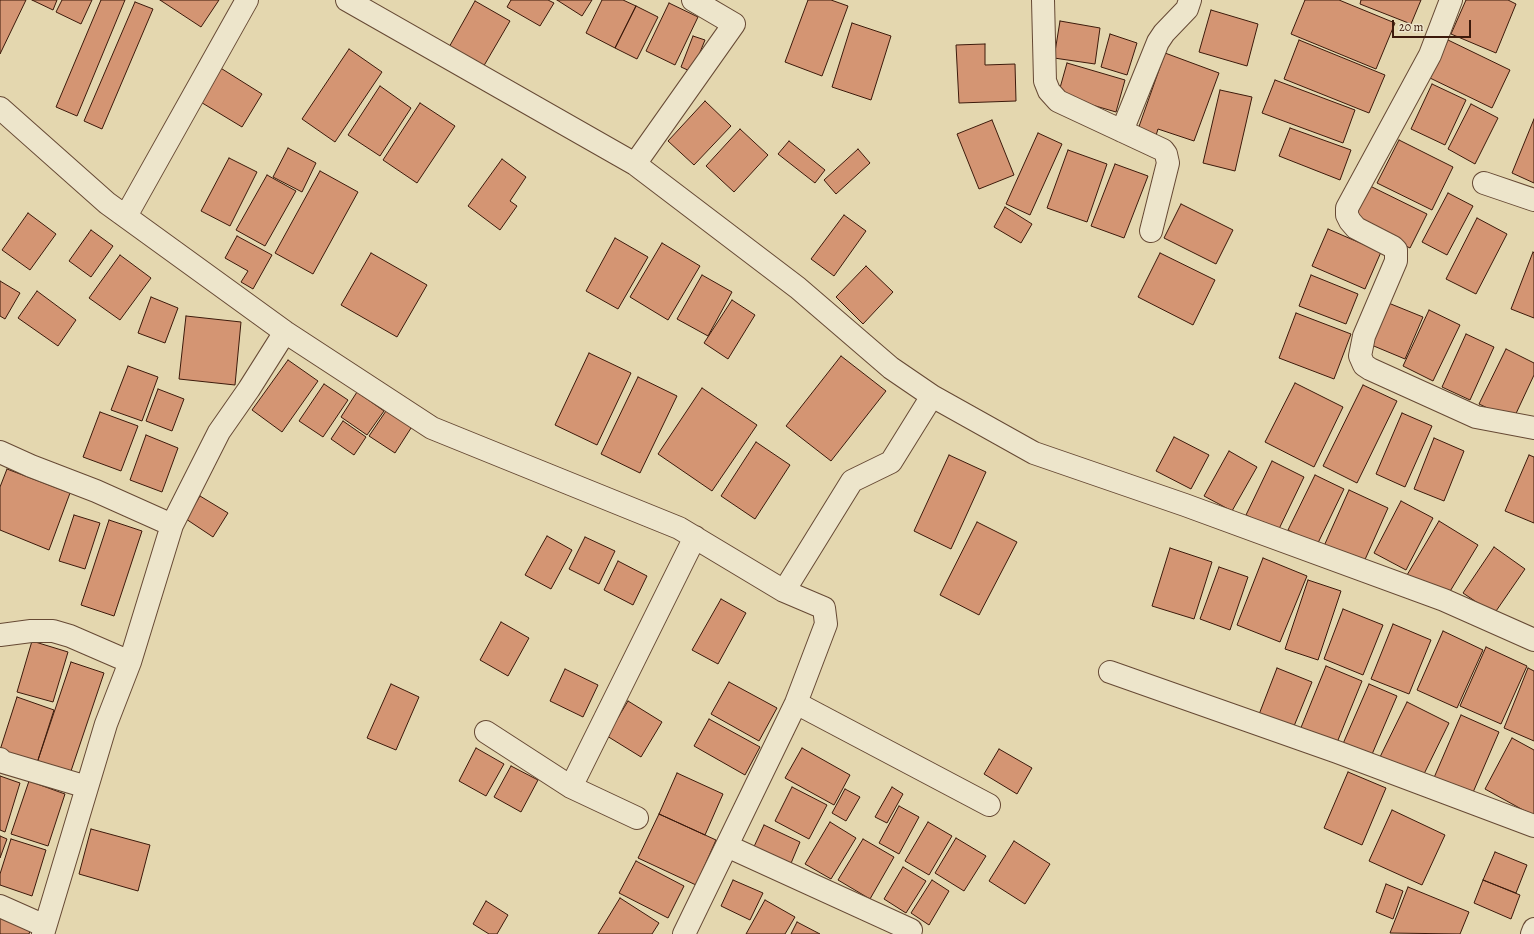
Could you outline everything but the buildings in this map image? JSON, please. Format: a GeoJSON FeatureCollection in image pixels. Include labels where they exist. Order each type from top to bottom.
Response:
{"type":"FeatureCollection","features":[{"type":"Feature","properties":{"kind":"street"},"geometry":{"type":"LineString","coordinates":[[126,216],[247,0]]}},
{"type":"Feature","properties":{"kind":"street"},"geometry":{"type":"LineString","coordinates":[[347,0],[635,164],[798,288],[891,368],[932,396],[1034,453],[1177,502],[1444,600],[1534,640]]}},
{"type":"Feature","properties":{"kind":"street"},"geometry":{"type":"LineString","coordinates":[[635,164],[734,24],[693,0]]}},
{"type":"Feature","properties":{"kind":"street"},"geometry":{"type":"LineString","coordinates":[[1044,0],[1044,81],[1048,91],[1058,101],[1163,150],[1168,159],[1151,231]]}},
{"type":"Feature","properties":{"kind":"street"},"geometry":{"type":"LineString","coordinates":[[1122,131],[1158,42],[1164,33],[1187,10],[1190,0]]}},
{"type":"Feature","properties":{"kind":"street"},"geometry":{"type":"LineString","coordinates":[[1452,0],[1430,54],[1347,208],[1347,215],[1356,228],[1393,247],[1396,254],[1396,260],[1364,336],[1360,356],[1364,365],[1370,369],[1476,417],[1534,428]]}},
{"type":"Feature","properties":{"kind":"street"},"geometry":{"type":"LineString","coordinates":[[0,108],[107,203],[285,332],[432,428],[679,528],[784,591],[824,608],[826,624],[796,703],[684,934]]}},
{"type":"Feature","properties":{"kind":"street"},"geometry":{"type":"LineString","coordinates":[[1484,183],[1534,200]]}},
{"type":"Feature","properties":{"kind":"street"},"geometry":{"type":"LineString","coordinates":[[0,906],[44,930],[106,724],[130,662],[172,525],[219,432],[249,389],[285,332]]}},
{"type":"Feature","properties":{"kind":"street"},"geometry":{"type":"LineString","coordinates":[[784,591],[852,481],[891,462],[932,396]]}},
{"type":"Feature","properties":{"kind":"street"},"geometry":{"type":"LineString","coordinates":[[0,452],[31,466],[96,491],[172,525]]}},
{"type":"Feature","properties":{"kind":"street"},"geometry":{"type":"LineString","coordinates":[[572,787],[695,537]]}},
{"type":"Feature","properties":{"kind":"street"},"geometry":{"type":"LineString","coordinates":[[0,635],[31,631],[53,631],[70,636],[130,662]]}},
{"type":"Feature","properties":{"kind":"street"},"geometry":{"type":"LineString","coordinates":[[1110,672],[1337,752],[1534,826]]}},
{"type":"Feature","properties":{"kind":"street"},"geometry":{"type":"LineString","coordinates":[[796,703],[989,805]]}},
{"type":"Feature","properties":{"kind":"street"},"geometry":{"type":"LineString","coordinates":[[486,732],[572,787],[637,818]]}},
{"type":"Feature","properties":{"kind":"street"},"geometry":{"type":"LineString","coordinates":[[0,759],[3,762],[87,787]]}},
{"type":"Feature","properties":{"kind":"street"},"geometry":{"type":"LineString","coordinates":[[727,846],[911,930]]}},
{"type":"Feature","properties":{"kind":"street"},"geometry":{"type":"LineString","coordinates":[[1532,934],[1534,929]]}}]}
